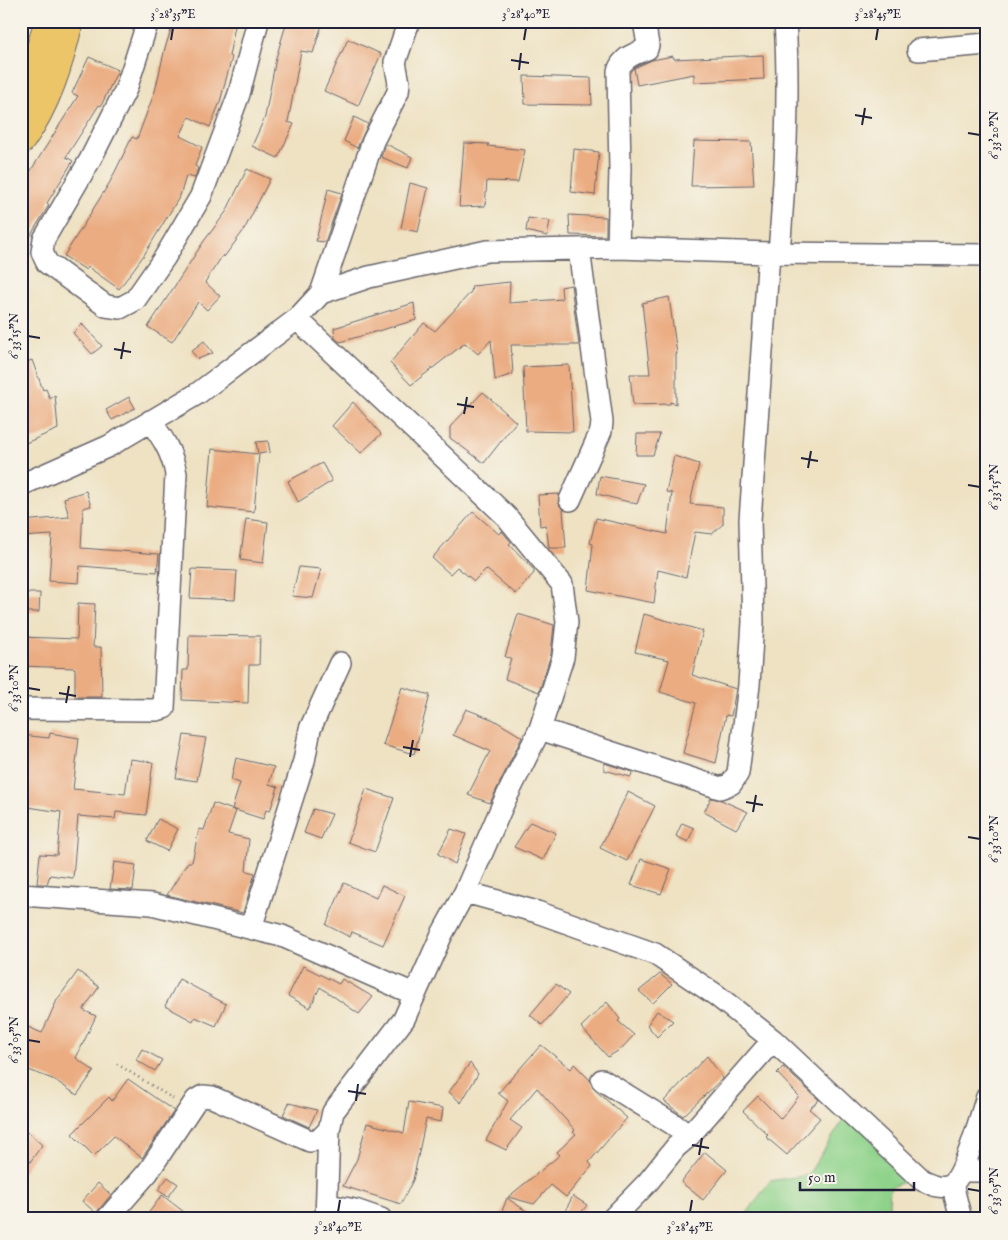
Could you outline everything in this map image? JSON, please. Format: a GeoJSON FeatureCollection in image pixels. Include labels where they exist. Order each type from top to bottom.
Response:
{"type":"FeatureCollection","features":[{"type":"Feature","properties":{"kind":"main road"},"geometry":{"type":"LineString","coordinates":[[21,95],[31,78],[43,45],[48,21]]}},
{"type":"Feature","properties":{"kind":"main road"},"geometry":{"type":"LineString","coordinates":[[21,140],[35,121],[57,71],[69,21]]}},
{"type":"Feature","properties":{"kind":"street"},"geometry":{"type":"LineString","coordinates":[[148,21],[126,89],[90,160],[44,239],[42,252],[47,263],[106,306],[120,308],[135,300],[166,257],[201,196],[239,94],[258,21]]}},
{"type":"Feature","properties":{"kind":"street"},"geometry":{"type":"LineString","coordinates":[[21,485],[110,446],[196,394],[297,319],[321,293],[373,141],[398,92],[399,83],[395,62],[409,21]]}},
{"type":"Feature","properties":{"kind":"street"},"geometry":{"type":"LineString","coordinates":[[618,248],[620,169],[618,71],[621,62],[647,49],[644,21]]}},
{"type":"Feature","properties":{"kind":"street"},"geometry":{"type":"LineString","coordinates":[[540,729],[720,788],[731,784],[738,773],[749,685],[752,631],[750,520],[787,132],[788,66],[785,21]]}},
{"type":"Feature","properties":{"kind":"street"},"geometry":{"type":"LineString","coordinates":[[918,50],[987,44]]}},
{"type":"Feature","properties":{"kind":"street"},"geometry":{"type":"LineString","coordinates":[[321,293],[369,277],[487,251],[618,248],[774,253],[986,255],[987,260]]}},
{"type":"Feature","properties":{"kind":"street"},"geometry":{"type":"LineString","coordinates":[[570,500],[601,431],[602,422],[578,249]]}},
{"type":"Feature","properties":{"kind":"street"},"geometry":{"type":"LineString","coordinates":[[297,319],[506,516],[562,584],[567,622],[563,657],[540,729],[504,802],[465,892],[442,934],[404,1019],[333,1112],[329,1130],[327,1212],[355,1210],[381,1219]]}},
{"type":"Feature","properties":{"kind":"street"},"geometry":{"type":"LineString","coordinates":[[21,709],[157,710],[164,708],[176,474],[169,449],[150,421]]}},
{"type":"Feature","properties":{"kind":"street"},"geometry":{"type":"LineString","coordinates":[[251,928],[304,761],[310,729],[340,663]]}},
{"type":"Feature","properties":{"kind":"street"},"geometry":{"type":"LineString","coordinates":[[465,892],[537,912],[655,954],[716,995],[774,1040],[922,1180],[939,1187],[957,1177],[987,1171]]}},
{"type":"Feature","properties":{"kind":"street"},"geometry":{"type":"LineString","coordinates":[[21,895],[152,904],[251,928],[282,936],[414,994]]}},
{"type":"Feature","properties":{"kind":"street"},"geometry":{"type":"LineString","coordinates":[[612,1219],[648,1182],[676,1147],[690,1136],[774,1040]]}},
{"type":"Feature","properties":{"kind":"street"},"geometry":{"type":"LineString","coordinates":[[602,1080],[674,1124],[690,1136]]}},
{"type":"Feature","properties":{"kind":"street"},"geometry":{"type":"LineString","coordinates":[[107,1219],[148,1172],[196,1100],[203,1096],[212,1097],[310,1141],[320,1139],[329,1130]]}},
{"type":"Feature","properties":{"kind":"street"},"geometry":{"type":"LineString","coordinates":[[961,1219],[957,1177],[987,1097]]}},
{"type":"Feature","properties":{"kind":"path"},"geometry":{"type":"LineString","coordinates":[[117,1064],[190,1109]]}},
{"type":"Feature","properties":{"kind":"green space"},"geometry":{"type":"Polygon","coordinates":[[[849,1111],[919,1175],[890,1188],[888,1219],[743,1219],[770,1181],[808,1175],[849,1111]]]}},
{"type":"Feature","properties":{"kind":"building"},"geometry":{"type":"Polygon","coordinates":[[[174,21],[236,21],[229,56],[232,57],[220,102],[210,127],[189,117],[180,136],[202,147],[195,166],[198,168],[195,178],[186,176],[180,196],[144,255],[119,289],[88,267],[86,270],[64,256],[110,182],[132,137],[137,139],[155,91],[165,48],[174,21]]]}},
{"type":"Feature","properties":{"kind":"building"},"geometry":{"type":"Polygon","coordinates":[[[287,21],[323,21],[313,53],[301,51],[288,122],[294,124],[278,158],[252,146],[265,117],[276,58],[287,21]]]}},
{"type":"Feature","properties":{"kind":"building"},"geometry":{"type":"Polygon","coordinates":[[[348,39],[381,54],[358,106],[324,91],[348,39]]]}},
{"type":"Feature","properties":{"kind":"building"},"geometry":{"type":"Polygon","coordinates":[[[763,55],[764,79],[694,82],[694,74],[637,85],[634,68],[652,60],[673,56],[674,59],[763,55]]]}},
{"type":"Feature","properties":{"kind":"building"},"geometry":{"type":"Polygon","coordinates":[[[89,57],[118,70],[101,106],[99,105],[66,157],[73,161],[47,203],[49,205],[21,251],[21,186],[78,96],[72,93],[89,57]]]}},
{"type":"Feature","properties":{"kind":"building"},"geometry":{"type":"Polygon","coordinates":[[[524,76],[591,78],[592,105],[525,104],[524,76]]]}},
{"type":"Feature","properties":{"kind":"building"},"geometry":{"type":"Polygon","coordinates":[[[354,117],[368,124],[357,148],[344,141],[354,117]]]}},
{"type":"Feature","properties":{"kind":"building"},"geometry":{"type":"Polygon","coordinates":[[[694,141],[751,142],[754,185],[691,186],[694,141]]]}},
{"type":"Feature","properties":{"kind":"building"},"geometry":{"type":"Polygon","coordinates":[[[464,143],[489,144],[488,146],[525,150],[518,182],[487,181],[485,206],[459,207],[464,143]]]}},
{"type":"Feature","properties":{"kind":"building"},"geometry":{"type":"Polygon","coordinates":[[[386,144],[412,157],[408,168],[381,157],[386,144]]]}},
{"type":"Feature","properties":{"kind":"building"},"geometry":{"type":"Polygon","coordinates":[[[574,149],[599,152],[595,195],[571,192],[574,149]]]}},
{"type":"Feature","properties":{"kind":"building"},"geometry":{"type":"Polygon","coordinates":[[[247,169],[270,179],[244,230],[224,257],[223,255],[205,282],[220,296],[207,310],[198,302],[172,342],[148,327],[204,241],[226,212],[247,169]]]}},
{"type":"Feature","properties":{"kind":"building"},"geometry":{"type":"Polygon","coordinates":[[[410,183],[428,188],[418,232],[401,228],[410,183]]]}},
{"type":"Feature","properties":{"kind":"building"},"geometry":{"type":"Polygon","coordinates":[[[328,189],[342,193],[325,242],[316,241],[328,189]]]}},
{"type":"Feature","properties":{"kind":"building"},"geometry":{"type":"Polygon","coordinates":[[[569,215],[606,217],[606,236],[570,235],[569,215]]]}},
{"type":"Feature","properties":{"kind":"building"},"geometry":{"type":"Polygon","coordinates":[[[528,218],[550,221],[547,236],[526,231],[528,218]]]}},
{"type":"Feature","properties":{"kind":"building"},"geometry":{"type":"Polygon","coordinates":[[[510,282],[509,303],[562,299],[561,287],[571,285],[579,345],[511,345],[513,374],[495,380],[491,340],[478,354],[465,343],[411,385],[390,363],[424,323],[435,331],[471,292],[472,286],[510,282]]]}},
{"type":"Feature","properties":{"kind":"building"},"geometry":{"type":"Polygon","coordinates":[[[669,297],[677,354],[676,404],[670,402],[670,404],[633,405],[630,374],[650,374],[642,303],[669,297]]]}},
{"type":"Feature","properties":{"kind":"building"},"geometry":{"type":"Polygon","coordinates":[[[414,303],[416,320],[340,342],[335,338],[334,328],[414,303]]]}},
{"type":"Feature","properties":{"kind":"building"},"geometry":{"type":"Polygon","coordinates":[[[82,324],[102,346],[92,354],[73,333],[82,324]]]}},
{"type":"Feature","properties":{"kind":"building"},"geometry":{"type":"Polygon","coordinates":[[[204,341],[213,353],[198,359],[191,351],[204,341]]]}},
{"type":"Feature","properties":{"kind":"building"},"geometry":{"type":"Polygon","coordinates":[[[32,360],[43,390],[46,389],[50,399],[55,395],[58,429],[21,445],[21,364],[32,360]]]}},
{"type":"Feature","properties":{"kind":"building"},"geometry":{"type":"Polygon","coordinates":[[[569,365],[573,432],[526,431],[523,367],[569,365]]]}},
{"type":"Feature","properties":{"kind":"building"},"geometry":{"type":"Polygon","coordinates":[[[483,392],[516,422],[484,463],[450,438],[450,427],[483,392]]]}},
{"type":"Feature","properties":{"kind":"building"},"geometry":{"type":"Polygon","coordinates":[[[129,397],[135,408],[112,420],[106,410],[129,397]]]}},
{"type":"Feature","properties":{"kind":"building"},"geometry":{"type":"Polygon","coordinates":[[[353,402],[381,434],[361,453],[332,426],[353,402]]]}},
{"type":"Feature","properties":{"kind":"building"},"geometry":{"type":"Polygon","coordinates":[[[637,434],[660,434],[653,455],[636,455],[637,434]]]}},
{"type":"Feature","properties":{"kind":"building"},"geometry":{"type":"Polygon","coordinates":[[[268,441],[270,452],[259,454],[254,512],[207,507],[212,449],[258,454],[256,442],[268,441]]]}},
{"type":"Feature","properties":{"kind":"building"},"geometry":{"type":"Polygon","coordinates":[[[674,456],[699,464],[690,504],[723,507],[723,524],[712,534],[695,532],[686,577],[658,570],[654,603],[588,590],[593,544],[590,543],[596,518],[667,534],[672,493],[666,492],[674,456]]]}},
{"type":"Feature","properties":{"kind":"building"},"geometry":{"type":"Polygon","coordinates":[[[322,463],[332,481],[298,502],[288,481],[322,463]]]}},
{"type":"Feature","properties":{"kind":"building"},"geometry":{"type":"Polygon","coordinates":[[[600,476],[644,484],[637,504],[597,494],[600,476]]]}},
{"type":"Feature","properties":{"kind":"building"},"geometry":{"type":"Polygon","coordinates":[[[86,491],[91,506],[83,508],[81,548],[159,554],[157,572],[80,566],[79,583],[49,581],[52,535],[21,537],[21,521],[69,517],[64,498],[86,491]]]}},
{"type":"Feature","properties":{"kind":"building"},"geometry":{"type":"Polygon","coordinates":[[[559,494],[558,502],[563,510],[566,548],[549,548],[546,525],[540,526],[538,495],[559,494]]]}},
{"type":"Feature","properties":{"kind":"building"},"geometry":{"type":"Polygon","coordinates":[[[473,512],[499,534],[502,531],[511,542],[509,544],[534,570],[534,573],[516,594],[486,569],[474,581],[457,567],[450,574],[432,558],[473,512]]]}},
{"type":"Feature","properties":{"kind":"building"},"geometry":{"type":"Polygon","coordinates":[[[246,519],[268,522],[263,563],[240,560],[246,519]]]}},
{"type":"Feature","properties":{"kind":"building"},"geometry":{"type":"Polygon","coordinates":[[[299,567],[321,569],[313,598],[292,596],[299,567]]]}},
{"type":"Feature","properties":{"kind":"building"},"geometry":{"type":"Polygon","coordinates":[[[192,569],[237,571],[235,600],[190,598],[192,569]]]}},
{"type":"Feature","properties":{"kind":"building"},"geometry":{"type":"Polygon","coordinates":[[[21,593],[40,593],[39,612],[21,612],[21,593]]]}},
{"type":"Feature","properties":{"kind":"building"},"geometry":{"type":"Polygon","coordinates":[[[78,603],[95,604],[93,647],[101,647],[102,697],[75,697],[75,668],[21,666],[21,637],[77,639],[78,603]]]}},
{"type":"Feature","properties":{"kind":"building"},"geometry":{"type":"Polygon","coordinates":[[[518,614],[554,625],[551,654],[539,692],[505,679],[511,658],[505,657],[518,614]]]}},
{"type":"Feature","properties":{"kind":"building"},"geometry":{"type":"Polygon","coordinates":[[[644,614],[703,631],[692,675],[736,689],[731,716],[726,715],[716,763],[683,753],[696,703],[660,692],[669,660],[635,652],[644,614]]]}},
{"type":"Feature","properties":{"kind":"building"},"geometry":{"type":"Polygon","coordinates":[[[189,635],[260,636],[259,665],[249,665],[248,703],[182,700],[183,670],[188,670],[189,635]]]}},
{"type":"Feature","properties":{"kind":"building"},"geometry":{"type":"Polygon","coordinates":[[[402,687],[430,695],[414,754],[383,745],[402,687]]]}},
{"type":"Feature","properties":{"kind":"building"},"geometry":{"type":"Polygon","coordinates":[[[466,709],[494,720],[522,737],[490,803],[468,795],[490,751],[453,735],[466,709]]]}},
{"type":"Feature","properties":{"kind":"building"},"geometry":{"type":"Polygon","coordinates":[[[50,733],[79,738],[73,789],[125,794],[130,759],[153,762],[146,815],[116,812],[115,819],[78,816],[73,878],[50,875],[47,884],[37,884],[40,854],[57,855],[61,812],[21,806],[21,735],[49,738],[50,733]]]}},
{"type":"Feature","properties":{"kind":"building"},"geometry":{"type":"Polygon","coordinates":[[[184,735],[206,738],[197,781],[176,778],[184,735]]]}},
{"type":"Feature","properties":{"kind":"building"},"geometry":{"type":"Polygon","coordinates":[[[236,758],[274,767],[269,784],[278,787],[270,811],[266,810],[263,819],[232,809],[240,783],[231,780],[236,758]]]}},
{"type":"Feature","properties":{"kind":"building"},"geometry":{"type":"Polygon","coordinates":[[[604,763],[632,772],[631,777],[604,770],[604,763]]]}},
{"type":"Feature","properties":{"kind":"building"},"geometry":{"type":"Polygon","coordinates":[[[366,789],[394,798],[375,852],[348,842],[366,789]]]}},
{"type":"Feature","properties":{"kind":"building"},"geometry":{"type":"Polygon","coordinates":[[[628,792],[655,806],[627,861],[600,848],[628,792]]]}},
{"type":"Feature","properties":{"kind":"building"},"geometry":{"type":"Polygon","coordinates":[[[711,798],[721,800],[748,812],[736,829],[704,812],[711,798]]]}},
{"type":"Feature","properties":{"kind":"building"},"geometry":{"type":"Polygon","coordinates":[[[213,803],[236,811],[228,834],[249,839],[246,871],[255,873],[243,913],[167,895],[188,862],[192,862],[199,829],[204,830],[213,803]]]}},
{"type":"Feature","properties":{"kind":"building"},"geometry":{"type":"Polygon","coordinates":[[[313,809],[332,814],[321,839],[304,833],[313,809]]]}},
{"type":"Feature","properties":{"kind":"building"},"geometry":{"type":"Polygon","coordinates":[[[158,819],[178,829],[167,851],[147,841],[158,819]]]}},
{"type":"Feature","properties":{"kind":"building"},"geometry":{"type":"Polygon","coordinates":[[[530,822],[556,833],[543,860],[514,847],[530,822]]]}},
{"type":"Feature","properties":{"kind":"building"},"geometry":{"type":"Polygon","coordinates":[[[682,823],[694,828],[688,842],[676,836],[682,823]]]}},
{"type":"Feature","properties":{"kind":"building"},"geometry":{"type":"Polygon","coordinates":[[[451,829],[466,834],[455,864],[438,854],[451,829]]]}},
{"type":"Feature","properties":{"kind":"building"},"geometry":{"type":"Polygon","coordinates":[[[641,859],[671,869],[661,894],[631,885],[641,859]]]}},
{"type":"Feature","properties":{"kind":"building"},"geometry":{"type":"Polygon","coordinates":[[[114,862],[136,865],[133,890],[110,889],[114,862]]]}},
{"type":"Feature","properties":{"kind":"building"},"geometry":{"type":"Polygon","coordinates":[[[344,883],[376,898],[382,885],[405,896],[383,945],[352,932],[350,937],[326,925],[344,883]]]}},
{"type":"Feature","properties":{"kind":"building"},"geometry":{"type":"Polygon","coordinates":[[[303,966],[339,984],[342,979],[373,997],[359,1014],[320,987],[310,1008],[288,996],[303,966]]]}},
{"type":"Feature","properties":{"kind":"building"},"geometry":{"type":"Polygon","coordinates":[[[78,971],[99,987],[83,1010],[96,1016],[76,1058],[94,1071],[77,1095],[55,1080],[21,1067],[21,1024],[42,1033],[57,1000],[78,971]]]}},
{"type":"Feature","properties":{"kind":"building"},"geometry":{"type":"Polygon","coordinates":[[[660,974],[672,984],[653,1003],[639,991],[660,974]]]}},
{"type":"Feature","properties":{"kind":"building"},"geometry":{"type":"Polygon","coordinates":[[[179,979],[226,1004],[216,1026],[195,1017],[193,1021],[165,1006],[179,979]]]}},
{"type":"Feature","properties":{"kind":"building"},"geometry":{"type":"Polygon","coordinates":[[[556,984],[569,994],[542,1025],[530,1015],[556,984]]]}},
{"type":"Feature","properties":{"kind":"building"},"geometry":{"type":"Polygon","coordinates":[[[607,1002],[620,1019],[618,1021],[634,1035],[621,1049],[608,1057],[581,1027],[607,1002]]]}},
{"type":"Feature","properties":{"kind":"building"},"geometry":{"type":"Polygon","coordinates":[[[657,1011],[673,1021],[657,1037],[647,1025],[657,1011]]]}},
{"type":"Feature","properties":{"kind":"building"},"geometry":{"type":"Polygon","coordinates":[[[541,1045],[571,1069],[574,1064],[590,1080],[595,1090],[627,1118],[589,1162],[592,1166],[566,1197],[551,1185],[534,1204],[508,1197],[560,1155],[557,1152],[576,1134],[573,1132],[575,1130],[537,1088],[510,1120],[522,1128],[506,1150],[486,1140],[508,1101],[498,1093],[541,1045]]]}},
{"type":"Feature","properties":{"kind":"building"},"geometry":{"type":"Polygon","coordinates":[[[142,1049],[162,1060],[155,1071],[136,1060],[142,1049]]]}},
{"type":"Feature","properties":{"kind":"building"},"geometry":{"type":"Polygon","coordinates":[[[707,1056],[723,1078],[683,1116],[664,1101],[707,1056]]]}},
{"type":"Feature","properties":{"kind":"building"},"geometry":{"type":"Polygon","coordinates":[[[470,1063],[478,1074],[461,1103],[449,1092],[470,1063]]]}},
{"type":"Feature","properties":{"kind":"building"},"geometry":{"type":"Polygon","coordinates":[[[783,1067],[819,1100],[809,1109],[820,1118],[787,1155],[766,1137],[768,1135],[743,1111],[758,1096],[781,1119],[799,1096],[777,1073],[783,1067]]]}},
{"type":"Feature","properties":{"kind":"building"},"geometry":{"type":"Polygon","coordinates":[[[128,1079],[174,1111],[142,1158],[114,1136],[94,1156],[72,1134],[109,1097],[112,1101],[128,1079]]]}},
{"type":"Feature","properties":{"kind":"building"},"geometry":{"type":"Polygon","coordinates":[[[409,1102],[443,1108],[441,1122],[426,1119],[413,1180],[401,1204],[343,1186],[357,1159],[367,1123],[404,1133],[409,1102]]]}},
{"type":"Feature","properties":{"kind":"building"},"geometry":{"type":"Polygon","coordinates":[[[289,1103],[317,1110],[309,1127],[283,1115],[289,1103]]]}},
{"type":"Feature","properties":{"kind":"building"},"geometry":{"type":"Polygon","coordinates":[[[28,1132],[42,1145],[21,1175],[21,1139],[28,1132]]]}},
{"type":"Feature","properties":{"kind":"building"},"geometry":{"type":"Polygon","coordinates":[[[705,1152],[727,1170],[703,1200],[681,1182],[705,1152]]]}},
{"type":"Feature","properties":{"kind":"building"},"geometry":{"type":"Polygon","coordinates":[[[168,1177],[178,1184],[168,1197],[158,1190],[168,1177]]]}},
{"type":"Feature","properties":{"kind":"building"},"geometry":{"type":"Polygon","coordinates":[[[98,1183],[111,1195],[96,1213],[82,1201],[98,1183]]]}},
{"type":"Feature","properties":{"kind":"building"},"geometry":{"type":"Polygon","coordinates":[[[162,1195],[193,1219],[144,1219],[162,1195]]]}},
{"type":"Feature","properties":{"kind":"building"},"geometry":{"type":"Polygon","coordinates":[[[573,1196],[587,1205],[578,1217],[564,1213],[573,1196]]]}},
{"type":"Feature","properties":{"kind":"building"},"geometry":{"type":"Polygon","coordinates":[[[507,1198],[538,1219],[499,1219],[507,1198]]]}}]}
